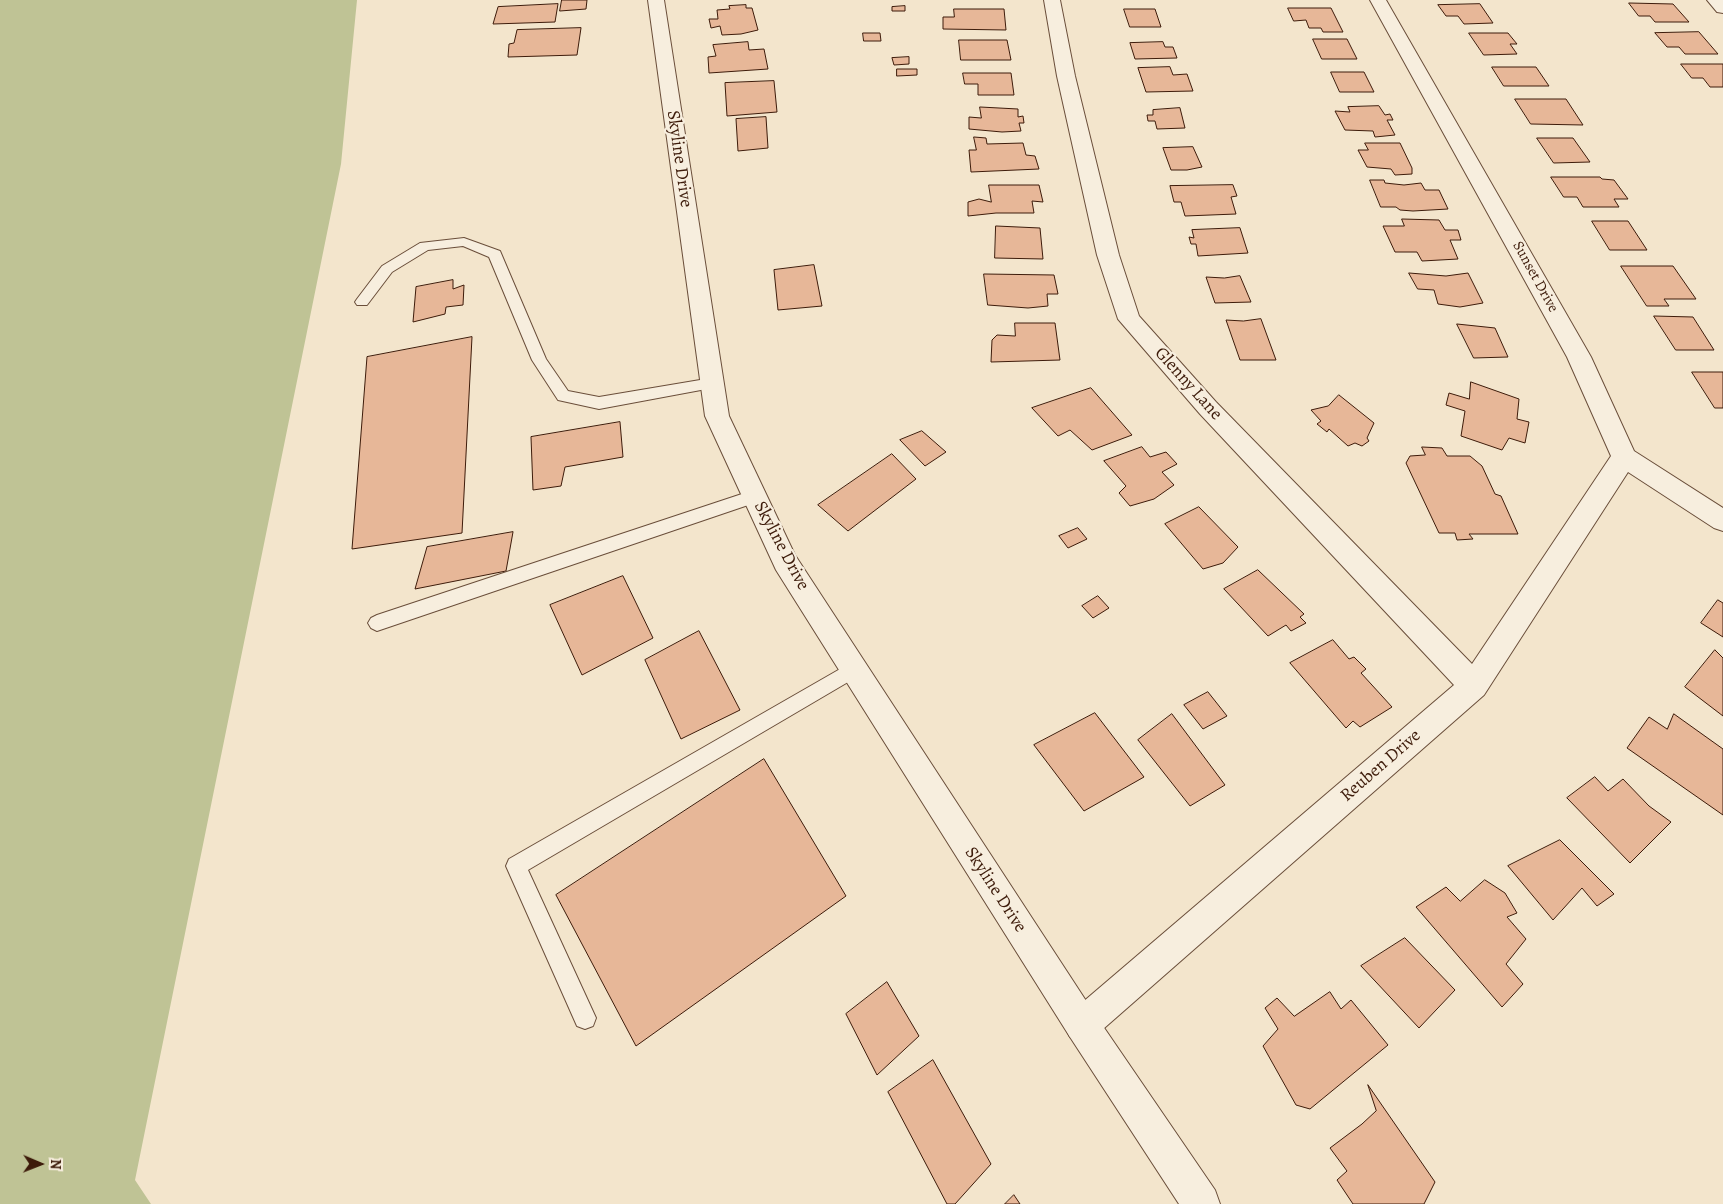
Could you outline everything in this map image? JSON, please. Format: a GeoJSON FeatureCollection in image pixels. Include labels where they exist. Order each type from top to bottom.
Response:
{"type":"FeatureCollection","features":[{"type":"Feature","properties":{"kind":"street","name":"Skyline Drive"},"geometry":{"type":"LineString","coordinates":[[656,0],[717,416],[785,562],[1082,1025],[1201,1204]]}},
{"type":"Feature","properties":{"kind":"street","name":"Glenny Lane"},"geometry":{"type":"LineString","coordinates":[[1052,0],[1066,76],[1108,255],[1130,319],[1208,408],[1474,686]]}},
{"type":"Feature","properties":{"kind":"street","name":"Sunset Drive"},"geometry":{"type":"LineString","coordinates":[[1378,0],[1579,357],[1624,457]]}},
{"type":"Feature","properties":{"kind":"street"},"geometry":{"type":"LineString","coordinates":[[1715,0],[1723,8]]}},
{"type":"Feature","properties":{"kind":"street","name":"Reuben Drive"},"geometry":{"type":"LineString","coordinates":[[1082,1025],[1474,686],[1624,457]]}},
{"type":"Feature","properties":{"kind":"street"},"geometry":{"type":"LineString","coordinates":[[1624,457],[1723,521]]}},
{"type":"Feature","properties":{"kind":"lane"},"geometry":{"type":"LineString","coordinates":[[362,302],[387,269],[425,246],[464,242],[495,254],[539,360],[563,396],[599,403],[712,383]]}},
{"type":"Feature","properties":{"kind":"lane"},"geometry":{"type":"LineString","coordinates":[[377,622],[754,496]]}},
{"type":"Feature","properties":{"kind":"lane"},"geometry":{"type":"LineString","coordinates":[[585,1018],[516,866],[854,670]]}},
{"type":"Feature","properties":{"kind":"green space"},"geometry":{"type":"Polygon","coordinates":[[[0,0],[357,0],[341,164],[135,1180],[151,1204],[0,1204],[0,0]]]}},
{"type":"Feature","properties":{"kind":"building"},"geometry":{"type":"Polygon","coordinates":[[[562,0],[587,0],[586,9],[560,11],[562,0]]]}},
{"type":"Feature","properties":{"kind":"building"},"geometry":{"type":"Polygon","coordinates":[[[1629,3],[1673,4],[1689,22],[1655,22],[1650,16],[1639,16],[1629,3]]]}},
{"type":"Feature","properties":{"kind":"building"},"geometry":{"type":"Polygon","coordinates":[[[558,4],[555,22],[493,24],[498,7],[558,4]]]}},
{"type":"Feature","properties":{"kind":"building"},"geometry":{"type":"Polygon","coordinates":[[[1480,4],[1493,23],[1464,24],[1458,16],[1446,16],[1438,5],[1480,4]]]}},
{"type":"Feature","properties":{"kind":"building"},"geometry":{"type":"Polygon","coordinates":[[[746,5],[746,8],[752,8],[758,30],[741,34],[722,35],[720,26],[711,28],[709,19],[718,19],[717,10],[730,9],[729,6],[746,5]]]}},
{"type":"Feature","properties":{"kind":"building"},"geometry":{"type":"Polygon","coordinates":[[[905,6],[905,11],[892,11],[892,7],[905,6]]]}},
{"type":"Feature","properties":{"kind":"building"},"geometry":{"type":"Polygon","coordinates":[[[1288,8],[1331,8],[1343,32],[1323,32],[1321,28],[1309,28],[1306,20],[1294,21],[1288,8]]]}},
{"type":"Feature","properties":{"kind":"building"},"geometry":{"type":"Polygon","coordinates":[[[954,9],[1004,9],[1006,30],[943,29],[943,17],[954,17],[954,9]]]}},
{"type":"Feature","properties":{"kind":"building"},"geometry":{"type":"Polygon","coordinates":[[[1124,9],[1155,9],[1161,27],[1130,27],[1124,9]]]}},
{"type":"Feature","properties":{"kind":"building"},"geometry":{"type":"Polygon","coordinates":[[[581,28],[577,55],[508,57],[509,44],[514,43],[517,30],[581,28]]]}},
{"type":"Feature","properties":{"kind":"building"},"geometry":{"type":"Polygon","coordinates":[[[1699,32],[1718,54],[1685,54],[1679,47],[1667,47],[1655,33],[1699,32]]]}},
{"type":"Feature","properties":{"kind":"building"},"geometry":{"type":"Polygon","coordinates":[[[863,33],[880,33],[881,41],[864,41],[863,33]]]}},
{"type":"Feature","properties":{"kind":"building"},"geometry":{"type":"Polygon","coordinates":[[[1469,33],[1508,33],[1517,44],[1510,44],[1517,54],[1484,55],[1469,33]]]}},
{"type":"Feature","properties":{"kind":"building"},"geometry":{"type":"Polygon","coordinates":[[[1313,39],[1347,39],[1357,59],[1322,59],[1313,39]]]}},
{"type":"Feature","properties":{"kind":"building"},"geometry":{"type":"Polygon","coordinates":[[[959,40],[1007,40],[1011,60],[961,60],[959,40]]]}},
{"type":"Feature","properties":{"kind":"building"},"geometry":{"type":"Polygon","coordinates":[[[748,42],[749,50],[764,49],[768,69],[709,73],[708,57],[716,56],[713,45],[748,42]]]}},
{"type":"Feature","properties":{"kind":"building"},"geometry":{"type":"Polygon","coordinates":[[[1163,42],[1165,47],[1173,47],[1177,58],[1135,59],[1130,43],[1163,42]]]}},
{"type":"Feature","properties":{"kind":"building"},"geometry":{"type":"Polygon","coordinates":[[[909,57],[909,64],[894,65],[892,58],[909,57]]]}},
{"type":"Feature","properties":{"kind":"building"},"geometry":{"type":"Polygon","coordinates":[[[1681,64],[1723,64],[1723,87],[1710,87],[1703,78],[1692,78],[1681,64]]]}},
{"type":"Feature","properties":{"kind":"building"},"geometry":{"type":"Polygon","coordinates":[[[1170,67],[1173,75],[1187,74],[1193,91],[1146,92],[1138,68],[1170,67]]]}},
{"type":"Feature","properties":{"kind":"building"},"geometry":{"type":"Polygon","coordinates":[[[1492,67],[1536,67],[1549,86],[1504,86],[1492,67]]]}},
{"type":"Feature","properties":{"kind":"building"},"geometry":{"type":"Polygon","coordinates":[[[897,69],[917,69],[917,75],[897,76],[897,69]]]}},
{"type":"Feature","properties":{"kind":"building"},"geometry":{"type":"Polygon","coordinates":[[[1331,72],[1364,72],[1374,92],[1340,92],[1331,72]]]}},
{"type":"Feature","properties":{"kind":"building"},"geometry":{"type":"Polygon","coordinates":[[[963,73],[1011,73],[1014,95],[978,95],[978,84],[965,84],[963,73]]]}},
{"type":"Feature","properties":{"kind":"building"},"geometry":{"type":"Polygon","coordinates":[[[774,81],[777,112],[727,116],[725,83],[774,81]]]}},
{"type":"Feature","properties":{"kind":"building"},"geometry":{"type":"Polygon","coordinates":[[[1515,99],[1566,99],[1583,125],[1531,124],[1515,99]]]}},
{"type":"Feature","properties":{"kind":"building"},"geometry":{"type":"Polygon","coordinates":[[[1379,106],[1385,115],[1390,114],[1393,120],[1387,120],[1395,135],[1375,137],[1373,131],[1345,130],[1335,111],[1350,112],[1348,107],[1379,106]]]}},
{"type":"Feature","properties":{"kind":"building"},"geometry":{"type":"Polygon","coordinates":[[[980,107],[1018,109],[1018,117],[1023,116],[1024,123],[1019,123],[1021,131],[1002,132],[969,129],[969,117],[981,118],[980,107]]]}},
{"type":"Feature","properties":{"kind":"building"},"geometry":{"type":"Polygon","coordinates":[[[1180,108],[1185,128],[1157,129],[1155,121],[1148,121],[1147,115],[1153,115],[1153,110],[1180,108]]]}},
{"type":"Feature","properties":{"kind":"building"},"geometry":{"type":"Polygon","coordinates":[[[766,117],[768,148],[738,151],[736,119],[766,117]]]}},
{"type":"Feature","properties":{"kind":"building"},"geometry":{"type":"Polygon","coordinates":[[[974,137],[986,138],[987,144],[1023,143],[1026,155],[1035,156],[1039,169],[971,172],[969,150],[976,150],[974,137]]]}},
{"type":"Feature","properties":{"kind":"building"},"geometry":{"type":"Polygon","coordinates":[[[1537,138],[1573,138],[1590,162],[1554,163],[1537,138]]]}},
{"type":"Feature","properties":{"kind":"building"},"geometry":{"type":"Polygon","coordinates":[[[1365,143],[1400,143],[1412,168],[1412,174],[1395,175],[1391,169],[1367,167],[1358,150],[1368,150],[1365,143]]]}},
{"type":"Feature","properties":{"kind":"building"},"geometry":{"type":"Polygon","coordinates":[[[1193,147],[1202,167],[1187,170],[1171,170],[1163,148],[1193,147]]]}},
{"type":"Feature","properties":{"kind":"building"},"geometry":{"type":"Polygon","coordinates":[[[1551,177],[1600,177],[1602,179],[1614,180],[1628,199],[1614,199],[1619,207],[1583,207],[1577,197],[1564,197],[1551,177]]]}},
{"type":"Feature","properties":{"kind":"building"},"geometry":{"type":"Polygon","coordinates":[[[1370,180],[1384,180],[1385,183],[1404,185],[1421,183],[1425,190],[1439,190],[1448,209],[1413,211],[1400,210],[1396,207],[1381,207],[1370,180]]]}},
{"type":"Feature","properties":{"kind":"building"},"geometry":{"type":"Polygon","coordinates":[[[989,185],[1039,185],[1043,202],[1032,201],[1034,213],[996,213],[968,216],[968,202],[979,199],[991,202],[989,185]]]}},
{"type":"Feature","properties":{"kind":"building"},"geometry":{"type":"Polygon","coordinates":[[[1233,185],[1237,196],[1231,197],[1236,214],[1185,216],[1181,202],[1174,202],[1170,186],[1233,185]]]}},
{"type":"Feature","properties":{"kind":"building"},"geometry":{"type":"Polygon","coordinates":[[[1402,219],[1439,220],[1445,230],[1458,230],[1461,240],[1450,240],[1458,259],[1422,261],[1417,252],[1395,252],[1383,226],[1404,226],[1402,219]]]}},
{"type":"Feature","properties":{"kind":"building"},"geometry":{"type":"Polygon","coordinates":[[[1592,221],[1628,221],[1647,250],[1610,250],[1592,221]]]}},
{"type":"Feature","properties":{"kind":"building"},"geometry":{"type":"Polygon","coordinates":[[[996,226],[1040,228],[1043,259],[995,258],[996,226]]]}},
{"type":"Feature","properties":{"kind":"building"},"geometry":{"type":"Polygon","coordinates":[[[1240,228],[1248,253],[1198,256],[1196,244],[1191,244],[1189,237],[1194,238],[1192,230],[1240,228]]]}},
{"type":"Feature","properties":{"kind":"building"},"geometry":{"type":"Polygon","coordinates":[[[814,265],[822,306],[778,310],[774,270],[814,265]]]}},
{"type":"Feature","properties":{"kind":"building"},"geometry":{"type":"Polygon","coordinates":[[[1621,266],[1673,266],[1696,299],[1664,299],[1669,306],[1647,306],[1621,266]]]}},
{"type":"Feature","properties":{"kind":"building"},"geometry":{"type":"Polygon","coordinates":[[[1409,273],[1446,276],[1468,273],[1483,303],[1460,307],[1438,304],[1434,290],[1418,289],[1409,273]]]}},
{"type":"Feature","properties":{"kind":"building"},"geometry":{"type":"Polygon","coordinates":[[[984,274],[1054,275],[1058,294],[1047,294],[1048,306],[1028,308],[988,305],[984,274]]]}},
{"type":"Feature","properties":{"kind":"building"},"geometry":{"type":"Polygon","coordinates":[[[1240,276],[1251,302],[1215,303],[1206,277],[1224,278],[1240,276]]]}},
{"type":"Feature","properties":{"kind":"building"},"geometry":{"type":"Polygon","coordinates":[[[453,280],[453,289],[464,285],[463,305],[446,307],[445,314],[413,322],[416,287],[453,280]]]}},
{"type":"Feature","properties":{"kind":"building"},"geometry":{"type":"Polygon","coordinates":[[[1654,316],[1693,317],[1714,350],[1676,350],[1654,316]]]}},
{"type":"Feature","properties":{"kind":"building"},"geometry":{"type":"Polygon","coordinates":[[[1261,319],[1276,360],[1240,360],[1226,320],[1261,319]]]}},
{"type":"Feature","properties":{"kind":"building"},"geometry":{"type":"Polygon","coordinates":[[[1015,323],[1055,323],[1060,360],[991,362],[992,340],[997,335],[1015,336],[1015,323]]]}},
{"type":"Feature","properties":{"kind":"building"},"geometry":{"type":"Polygon","coordinates":[[[1457,324],[1495,328],[1508,357],[1474,358],[1457,324]]]}},
{"type":"Feature","properties":{"kind":"building"},"geometry":{"type":"Polygon","coordinates":[[[472,337],[462,533],[352,549],[367,357],[472,337]]]}},
{"type":"Feature","properties":{"kind":"building"},"geometry":{"type":"Polygon","coordinates":[[[1692,372],[1723,372],[1723,408],[1715,408],[1692,372]]]}},
{"type":"Feature","properties":{"kind":"building"},"geometry":{"type":"Polygon","coordinates":[[[1471,382],[1519,399],[1517,419],[1529,422],[1525,443],[1509,438],[1502,450],[1461,436],[1465,411],[1446,405],[1449,393],[1469,399],[1471,382]]]}},
{"type":"Feature","properties":{"kind":"building"},"geometry":{"type":"Polygon","coordinates":[[[1091,388],[1132,435],[1092,450],[1070,430],[1058,436],[1032,408],[1091,388]]]}},
{"type":"Feature","properties":{"kind":"building"},"geometry":{"type":"Polygon","coordinates":[[[1339,395],[1374,423],[1367,438],[1369,441],[1362,446],[1355,443],[1348,446],[1329,429],[1327,432],[1317,424],[1321,421],[1311,410],[1328,406],[1339,395]]]}},
{"type":"Feature","properties":{"kind":"building"},"geometry":{"type":"Polygon","coordinates":[[[620,422],[623,457],[565,467],[561,486],[533,490],[531,437],[620,422]]]}},
{"type":"Feature","properties":{"kind":"building"},"geometry":{"type":"Polygon","coordinates":[[[922,431],[946,452],[925,466],[900,440],[922,431]]]}},
{"type":"Feature","properties":{"kind":"building"},"geometry":{"type":"Polygon","coordinates":[[[1142,447],[1150,457],[1166,452],[1177,464],[1162,472],[1174,485],[1154,499],[1130,506],[1119,493],[1126,486],[1104,461],[1142,447]]]}},
{"type":"Feature","properties":{"kind":"building"},"geometry":{"type":"Polygon","coordinates":[[[1422,447],[1442,448],[1447,456],[1470,456],[1482,466],[1495,494],[1501,496],[1518,534],[1469,534],[1473,539],[1457,540],[1455,533],[1439,533],[1406,463],[1410,456],[1425,455],[1422,447]]]}},
{"type":"Feature","properties":{"kind":"building"},"geometry":{"type":"Polygon","coordinates":[[[892,454],[916,479],[848,531],[818,505],[892,454]]]}},
{"type":"Feature","properties":{"kind":"building"},"geometry":{"type":"Polygon","coordinates":[[[1199,507],[1238,547],[1223,563],[1203,569],[1165,524],[1199,507]]]}},
{"type":"Feature","properties":{"kind":"building"},"geometry":{"type":"Polygon","coordinates":[[[1078,528],[1087,539],[1068,548],[1059,536],[1078,528]]]}},
{"type":"Feature","properties":{"kind":"building"},"geometry":{"type":"Polygon","coordinates":[[[513,532],[506,571],[415,589],[427,547],[513,532]]]}},
{"type":"Feature","properties":{"kind":"building"},"geometry":{"type":"Polygon","coordinates":[[[1258,570],[1304,614],[1300,617],[1306,623],[1291,631],[1286,625],[1268,636],[1224,589],[1258,570]]]}},
{"type":"Feature","properties":{"kind":"building"},"geometry":{"type":"Polygon","coordinates":[[[623,576],[653,638],[582,675],[550,605],[623,576]]]}},
{"type":"Feature","properties":{"kind":"building"},"geometry":{"type":"Polygon","coordinates":[[[1098,596],[1109,608],[1093,618],[1082,606],[1098,596]]]}},
{"type":"Feature","properties":{"kind":"building"},"geometry":{"type":"Polygon","coordinates":[[[1718,600],[1723,603],[1723,637],[1701,623],[1718,600]]]}},
{"type":"Feature","properties":{"kind":"building"},"geometry":{"type":"Polygon","coordinates":[[[699,631],[740,710],[681,739],[645,660],[699,631]]]}},
{"type":"Feature","properties":{"kind":"building"},"geometry":{"type":"Polygon","coordinates":[[[1333,640],[1349,659],[1354,657],[1366,669],[1361,673],[1392,707],[1360,727],[1353,721],[1346,728],[1290,663],[1333,640]]]}},
{"type":"Feature","properties":{"kind":"building"},"geometry":{"type":"Polygon","coordinates":[[[1715,650],[1723,658],[1723,716],[1685,687],[1715,650]]]}},
{"type":"Feature","properties":{"kind":"building"},"geometry":{"type":"Polygon","coordinates":[[[1208,692],[1227,716],[1203,729],[1184,705],[1208,692]]]}},
{"type":"Feature","properties":{"kind":"building"},"geometry":{"type":"Polygon","coordinates":[[[1095,713],[1144,777],[1084,811],[1034,745],[1095,713]]]}},
{"type":"Feature","properties":{"kind":"building"},"geometry":{"type":"Polygon","coordinates":[[[1172,714],[1225,785],[1190,806],[1138,740],[1172,714]]]}},
{"type":"Feature","properties":{"kind":"building"},"geometry":{"type":"Polygon","coordinates":[[[1674,714],[1723,749],[1723,815],[1627,748],[1649,717],[1667,729],[1674,714]]]}},
{"type":"Feature","properties":{"kind":"building"},"geometry":{"type":"Polygon","coordinates":[[[764,759],[846,896],[636,1046],[556,895],[764,759]]]}},
{"type":"Feature","properties":{"kind":"building"},"geometry":{"type":"Polygon","coordinates":[[[1595,777],[1608,791],[1623,779],[1649,806],[1671,822],[1630,863],[1567,798],[1595,777]]]}},
{"type":"Feature","properties":{"kind":"building"},"geometry":{"type":"Polygon","coordinates":[[[1560,840],[1614,894],[1597,906],[1582,888],[1553,920],[1508,866],[1560,840]]]}},
{"type":"Feature","properties":{"kind":"building"},"geometry":{"type":"Polygon","coordinates":[[[1485,880],[1505,893],[1517,913],[1507,917],[1526,939],[1506,964],[1523,984],[1502,1007],[1416,907],[1446,887],[1460,901],[1485,880]]]}},
{"type":"Feature","properties":{"kind":"building"},"geometry":{"type":"Polygon","coordinates":[[[1405,938],[1455,990],[1419,1028],[1361,966],[1405,938]]]}},
{"type":"Feature","properties":{"kind":"building"},"geometry":{"type":"Polygon","coordinates":[[[887,982],[919,1036],[877,1075],[846,1014],[887,982]]]}},
{"type":"Feature","properties":{"kind":"building"},"geometry":{"type":"Polygon","coordinates":[[[1330,992],[1341,1009],[1351,1000],[1388,1045],[1310,1109],[1296,1105],[1263,1046],[1278,1029],[1265,1008],[1277,998],[1294,1016],[1330,992]]]}},
{"type":"Feature","properties":{"kind":"building"},"geometry":{"type":"Polygon","coordinates":[[[933,1060],[991,1164],[955,1204],[947,1204],[888,1092],[933,1060]]]}},
{"type":"Feature","properties":{"kind":"building"},"geometry":{"type":"Polygon","coordinates":[[[1368,1085],[1435,1182],[1424,1204],[1353,1204],[1337,1180],[1347,1171],[1330,1148],[1376,1111],[1368,1085]]]}},
{"type":"Feature","properties":{"kind":"building"},"geometry":{"type":"Polygon","coordinates":[[[1014,1195],[1020,1204],[1005,1204],[1014,1195]]]}}]}
